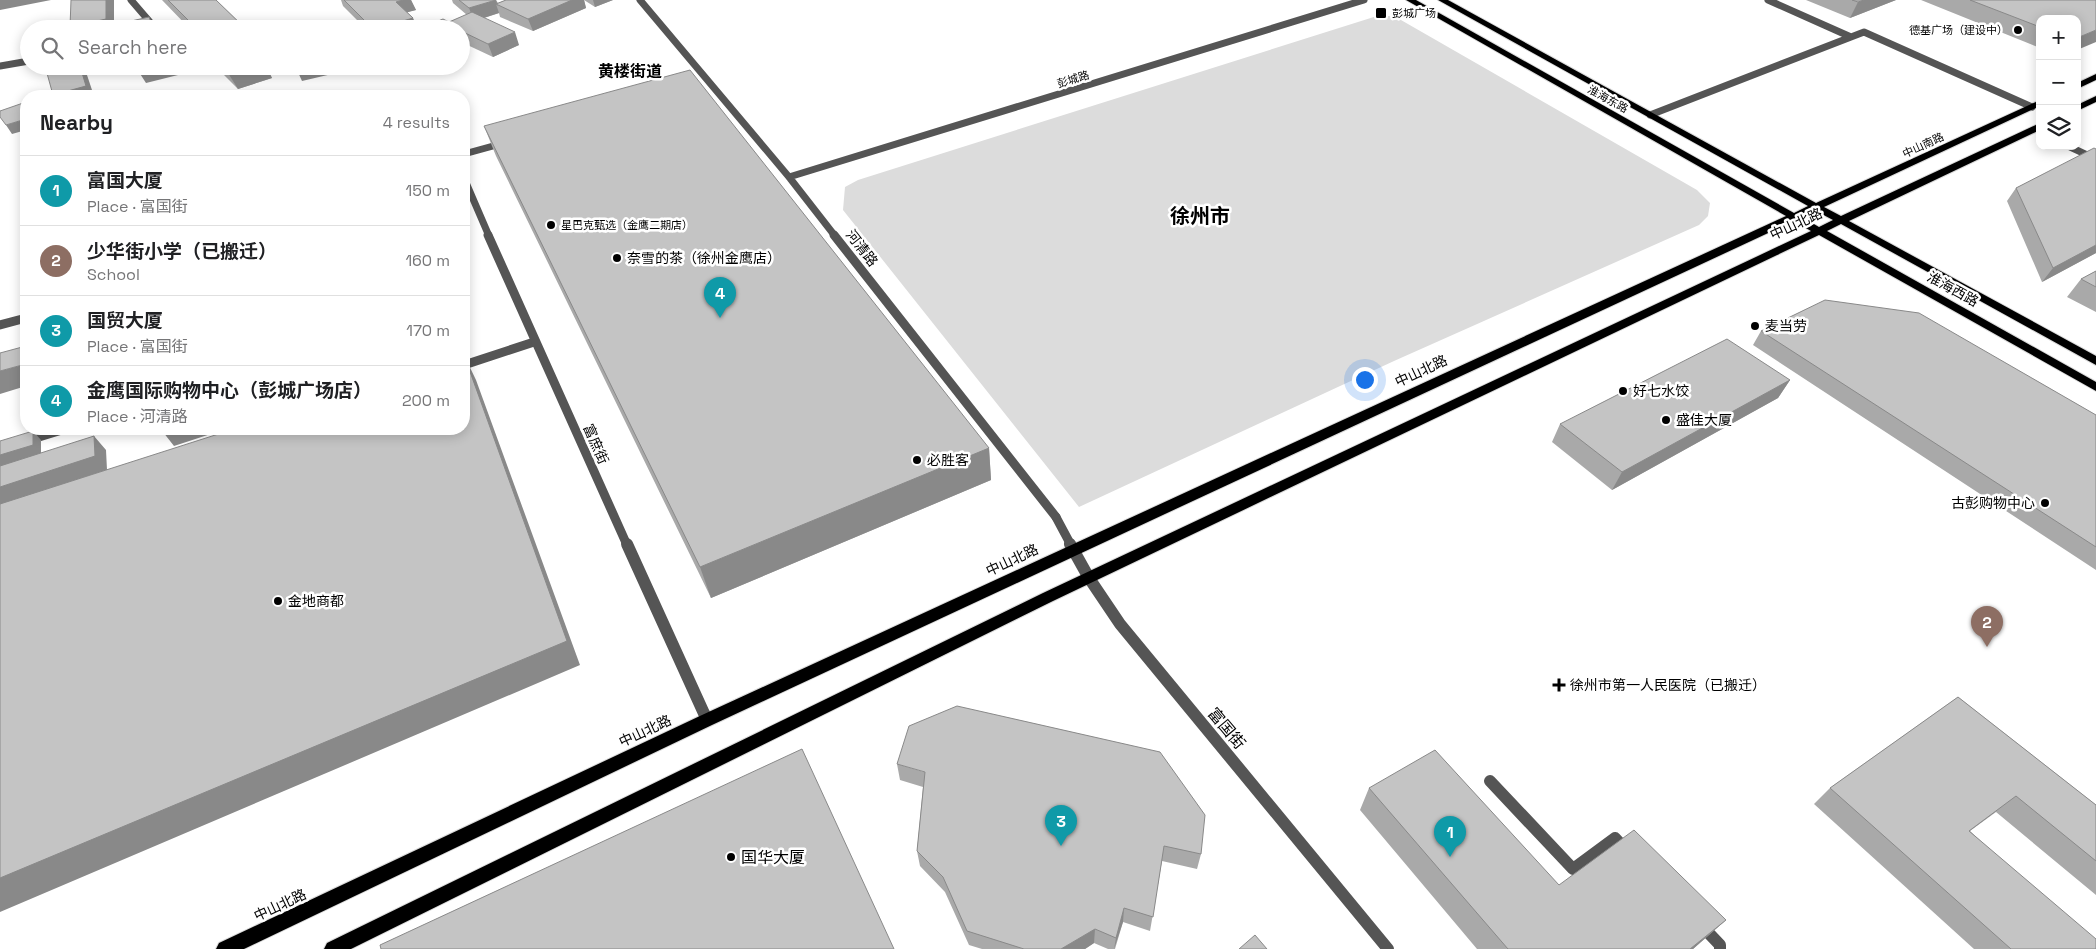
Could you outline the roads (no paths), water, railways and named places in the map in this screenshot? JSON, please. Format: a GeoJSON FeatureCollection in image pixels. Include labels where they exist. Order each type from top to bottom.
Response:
{"type":"FeatureCollection","features":[{"type":"Feature","properties":{"kind":"main road","name":"淮海东路"},"geometry":{"type":"LineString","coordinates":[[1410,0],[1795,217]]}},
{"type":"Feature","properties":{"kind":"main road","name":"淮海东路"},"geometry":{"type":"LineString","coordinates":[[1442,0],[1817,207]]}},
{"type":"Feature","properties":{"kind":"main road"},"geometry":{"type":"LineString","coordinates":[[2081,84],[2096,77]]}},
{"type":"Feature","properties":{"kind":"main road"},"geometry":{"type":"LineString","coordinates":[[2081,106],[2096,100]]}},
{"type":"Feature","properties":{"kind":"main road","name":"中山南路"},"geometry":{"type":"LineString","coordinates":[[1817,207],[2036,105]]}},
{"type":"Feature","properties":{"kind":"main road"},"geometry":{"type":"LineString","coordinates":[[1842,221],[2036,130]]}},
{"type":"Feature","properties":{"kind":"main road","name":"中山北路"},"geometry":{"type":"LineString","coordinates":[[225,949],[707,720],[1817,207]]}},
{"type":"Feature","properties":{"kind":"main road","name":"淮海西路"},"geometry":{"type":"LineString","coordinates":[[1817,207],[2096,361]]}},
{"type":"Feature","properties":{"kind":"main road","name":"淮海西路"},"geometry":{"type":"LineString","coordinates":[[1795,217],[2096,387]]}},
{"type":"Feature","properties":{"kind":"main road","name":"中山北路"},"geometry":{"type":"LineString","coordinates":[[340,947],[1089,578],[1660,305],[1842,221]]}},
{"type":"Feature","properties":{"kind":"street"},"geometry":{"type":"LineString","coordinates":[[131,0],[148,20]]}},
{"type":"Feature","properties":{"kind":"street","name":"河清路"},"geometry":{"type":"LineString","coordinates":[[640,0],[788,177],[1056,518]]}},
{"type":"Feature","properties":{"kind":"street","name":"彭城路"},"geometry":{"type":"LineString","coordinates":[[788,177],[1364,0]]}},
{"type":"Feature","properties":{"kind":"street"},"geometry":{"type":"LineString","coordinates":[[1768,0],[1850,37]]}},
{"type":"Feature","properties":{"kind":"street"},"geometry":{"type":"LineString","coordinates":[[1650,115],[1864,32],[2036,105]]}},
{"type":"Feature","properties":{"kind":"street"},"geometry":{"type":"LineString","coordinates":[[0,66],[20,63]]}},
{"type":"Feature","properties":{"kind":"street"},"geometry":{"type":"LineString","coordinates":[[703,90],[713,87]]}},
{"type":"Feature","properties":{"kind":"street"},"geometry":{"type":"LineString","coordinates":[[470,152],[512,141]]}},
{"type":"Feature","properties":{"kind":"street"},"geometry":{"type":"LineString","coordinates":[[2077,150],[2096,159]]}},
{"type":"Feature","properties":{"kind":"street","name":"富庶街"},"geometry":{"type":"LineString","coordinates":[[470,192],[534,342],[707,720]]}},
{"type":"Feature","properties":{"kind":"street"},"geometry":{"type":"LineString","coordinates":[[0,325],[20,320]]}},
{"type":"Feature","properties":{"kind":"street"},"geometry":{"type":"LineString","coordinates":[[470,363],[534,342]]}},
{"type":"Feature","properties":{"kind":"street"},"geometry":{"type":"LineString","coordinates":[[0,449],[46,435]]}},
{"type":"Feature","properties":{"kind":"street","name":"富国街"},"geometry":{"type":"LineString","coordinates":[[1056,518],[1072,550],[1120,624],[1388,949]]}},
{"type":"Feature","properties":{"kind":"street"},"geometry":{"type":"LineString","coordinates":[[1490,781],[1574,869],[1615,838],[1636,860]]}},
{"type":"Feature","properties":{"kind":"street"},"geometry":{"type":"LineString","coordinates":[[1692,917],[1720,945],[1720,949]]}},
{"type":"Feature","properties":{"kind":"place","name":"彭城广场"},"geometry":{"type":"Point","coordinates":[1381,13]}},
{"type":"Feature","properties":{"kind":"place","name":"德基广场（建设中）"},"geometry":{"type":"Point","coordinates":[2018,30]}},
{"type":"Feature","properties":{"kind":"place","name":"星巴克甄选（金鹰二期店）"},"geometry":{"type":"Point","coordinates":[551,225]}},
{"type":"Feature","properties":{"kind":"place","name":"奈雪的茶（徐州金鹰店）"},"geometry":{"type":"Point","coordinates":[617,258]}},
{"type":"Feature","properties":{"kind":"place","name":"金鹰国际购物中心（彭城广场店）"},"geometry":{"type":"Point","coordinates":[720,318]}},
{"type":"Feature","properties":{"kind":"place","name":"麦当劳"},"geometry":{"type":"Point","coordinates":[1755,326]}},
{"type":"Feature","properties":{"kind":"place","name":"好七水饺"},"geometry":{"type":"Point","coordinates":[1623,391]}},
{"type":"Feature","properties":{"kind":"place","name":"盛佳大厦"},"geometry":{"type":"Point","coordinates":[1666,420]}},
{"type":"Feature","properties":{"kind":"place","name":"必胜客"},"geometry":{"type":"Point","coordinates":[917,460]}},
{"type":"Feature","properties":{"kind":"place","name":"古彭购物中心"},"geometry":{"type":"Point","coordinates":[2045,503]}},
{"type":"Feature","properties":{"kind":"place","name":"金地商都"},"geometry":{"type":"Point","coordinates":[278,601]}},
{"type":"Feature","properties":{"kind":"place","name":"少华街小学（已搬迁）"},"geometry":{"type":"Point","coordinates":[1987,647]}},
{"type":"Feature","properties":{"kind":"place","name":"徐州市第一人民医院（已搬迁）"},"geometry":{"type":"Point","coordinates":[1559,685]}},
{"type":"Feature","properties":{"kind":"place","name":"国贸大厦"},"geometry":{"type":"Point","coordinates":[1061,846]}},
{"type":"Feature","properties":{"kind":"place","name":"国华大厦"},"geometry":{"type":"Point","coordinates":[731,857]}},
{"type":"Feature","properties":{"kind":"place","name":"富国大厦"},"geometry":{"type":"Point","coordinates":[1450,857]}},
{"type":"Feature","properties":{"kind":"district","name":"黄楼街道"},"geometry":{"type":"Point","coordinates":[630,71]}},
{"type":"Feature","properties":{"kind":"district","name":"徐州市"},"geometry":{"type":"Point","coordinates":[1200,216]}}]}
